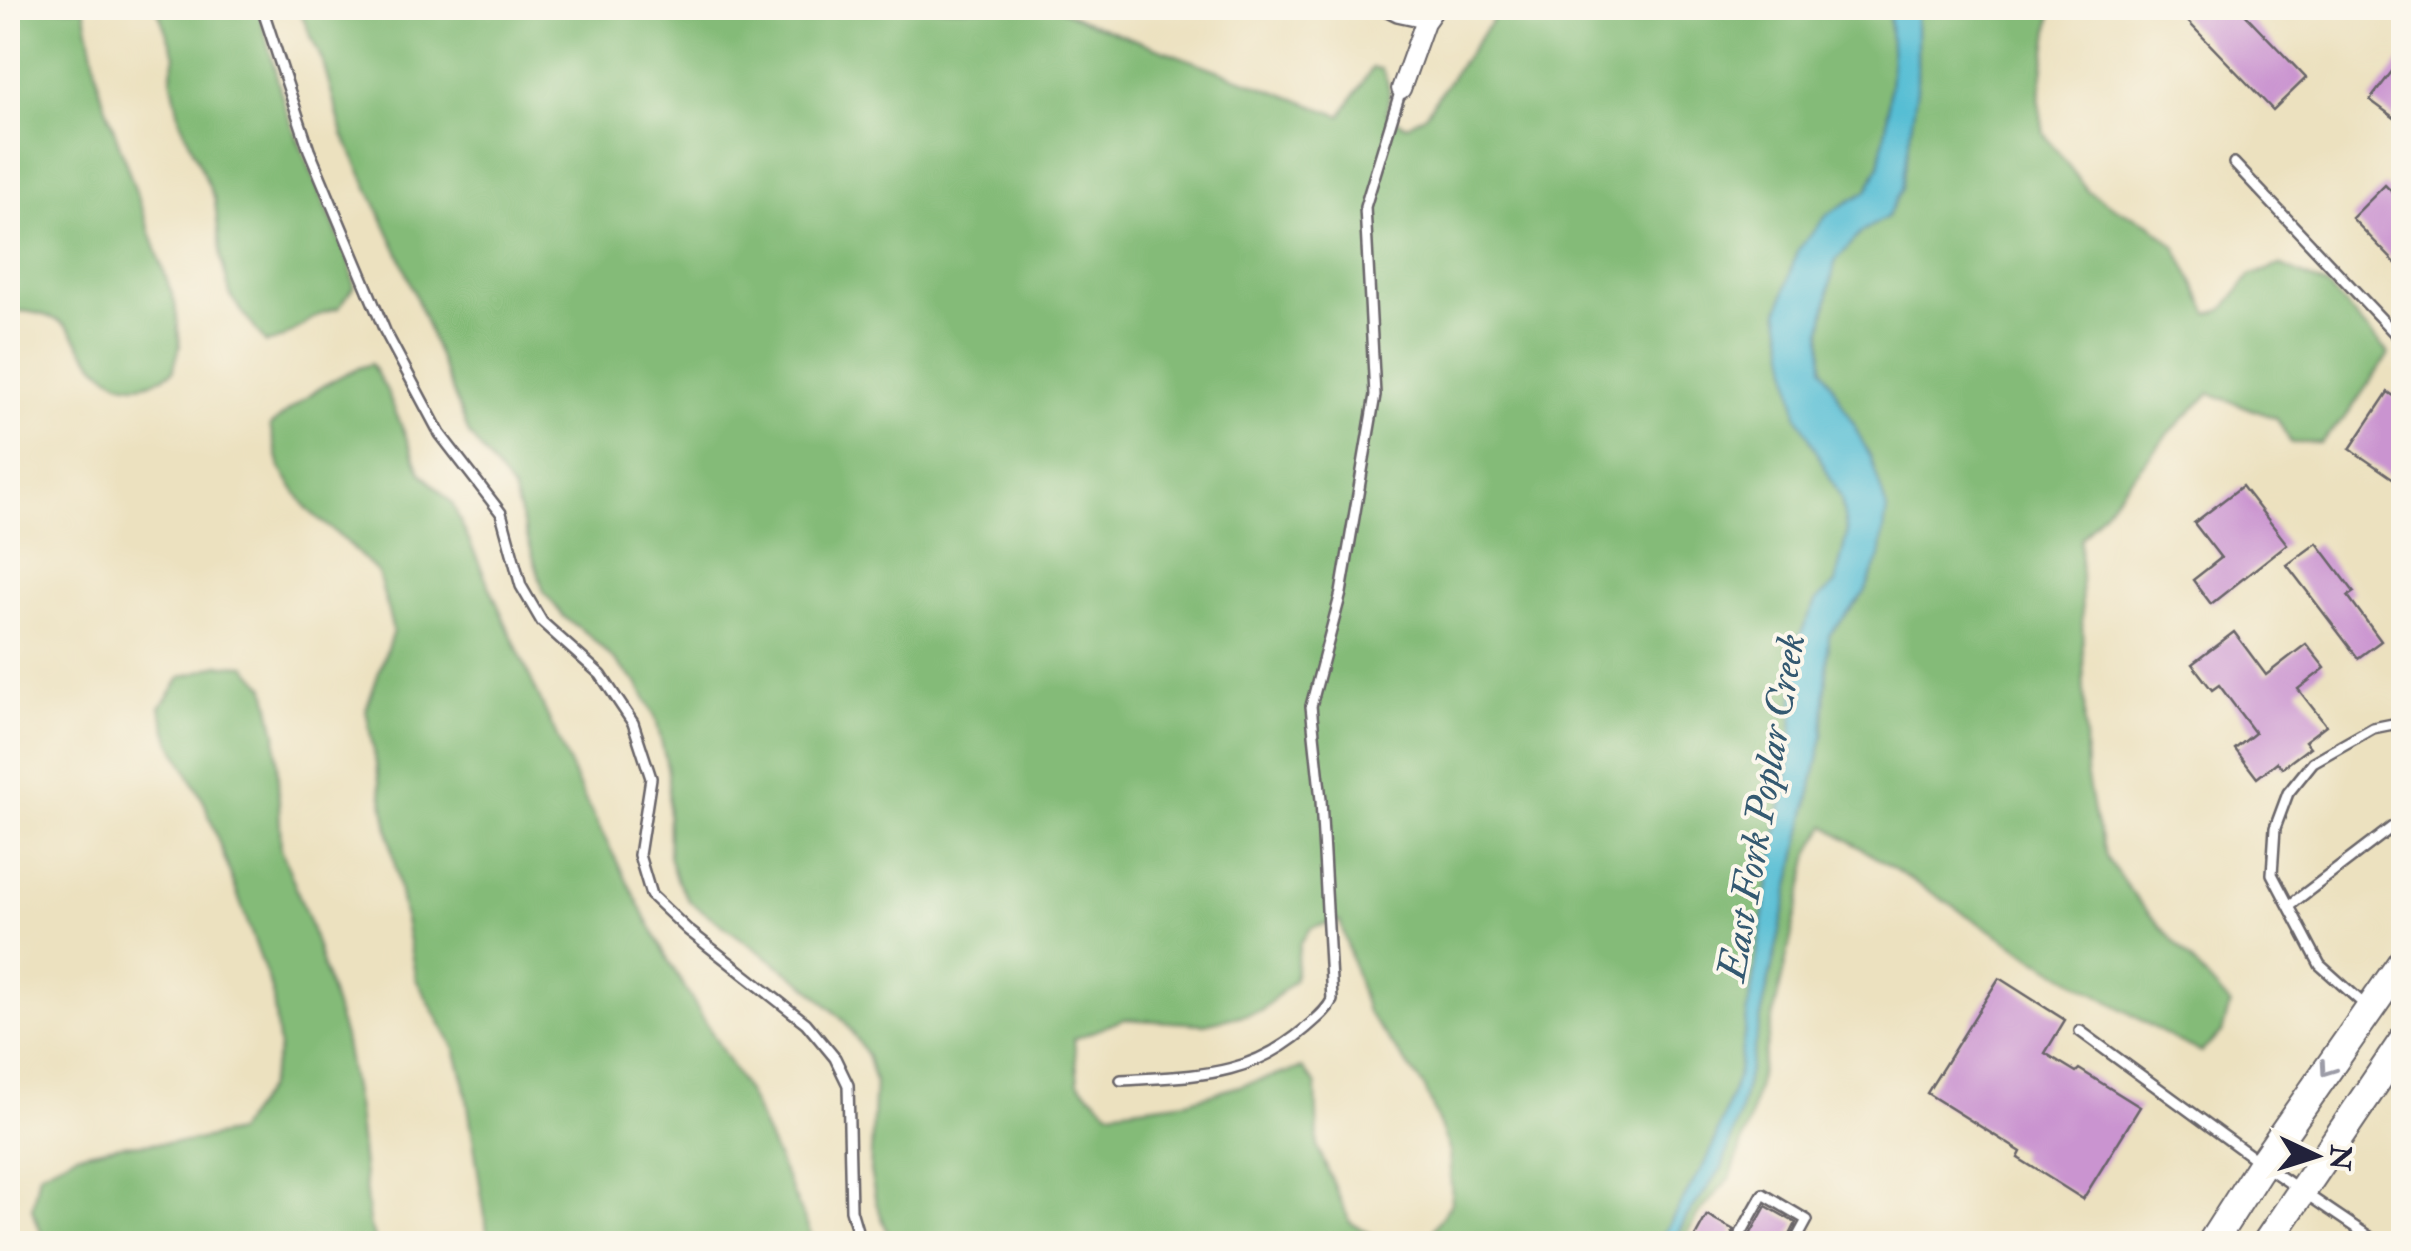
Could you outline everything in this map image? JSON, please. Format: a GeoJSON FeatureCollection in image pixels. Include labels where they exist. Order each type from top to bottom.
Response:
{"type":"FeatureCollection","features":[{"type":"Feature","properties":{"kind":"highway"},"geometry":{"type":"LineString","coordinates":[[2211,1244],[2404,960]]}},
{"type":"Feature","properties":{"kind":"highway"},"geometry":{"type":"LineString","coordinates":[[2266,1244],[2404,1040]]}},
{"type":"Feature","properties":{"kind":"street"},"geometry":{"type":"LineString","coordinates":[[1400,89],[1430,15]]}},
{"type":"Feature","properties":{"kind":"lane"},"geometry":{"type":"LineString","coordinates":[[262,8],[309,150],[385,331],[440,434],[501,513],[520,586],[542,622],[600,675],[633,723],[651,778],[639,854],[651,895],[688,930],[806,1023],[835,1058],[848,1084],[851,1210],[862,1244]]}},
{"type":"Feature","properties":{"kind":"lane"},"geometry":{"type":"LineString","coordinates":[[1381,8],[1397,16],[1430,15]]}},
{"type":"Feature","properties":{"kind":"lane"},"geometry":{"type":"LineString","coordinates":[[1121,1080],[1240,1068],[1300,1033],[1328,1010],[1332,1000],[1321,800],[1311,706],[1341,592],[1375,395],[1366,206],[1400,89]]}},
{"type":"Feature","properties":{"kind":"lane"},"geometry":{"type":"LineString","coordinates":[[2234,163],[2404,343]]}},
{"type":"Feature","properties":{"kind":"lane"},"geometry":{"type":"LineString","coordinates":[[2369,1009],[2320,964],[2272,874],[2275,828],[2288,793],[2313,762],[2372,728],[2398,723],[2404,726]]}},
{"type":"Feature","properties":{"kind":"lane"},"geometry":{"type":"LineString","coordinates":[[2290,905],[2404,818]]}},
{"type":"Feature","properties":{"kind":"lane"},"geometry":{"type":"LineString","coordinates":[[2080,1031],[2262,1164],[2380,1244]]}},
{"type":"Feature","properties":{"kind":"lane"},"geometry":{"type":"LineString","coordinates":[[1735,1244],[1763,1194],[1807,1220],[1794,1244]]}},
{"type":"Feature","properties":{"kind":"green space"},"geometry":{"type":"Polygon","coordinates":[[[8,8],[84,8],[100,90],[175,303],[180,346],[173,371],[160,379],[136,385],[115,380],[61,323],[39,314],[8,311],[8,8]]]}},
{"type":"Feature","properties":{"kind":"green space"},"geometry":{"type":"Polygon","coordinates":[[[157,8],[257,8],[285,108],[350,264],[354,286],[339,308],[276,340],[266,343],[231,297],[221,258],[215,200],[180,120],[171,77],[175,55],[157,8]]]}},
{"type":"Feature","properties":{"kind":"green space"},"geometry":{"type":"Polygon","coordinates":[[[298,8],[1057,8],[1341,116],[1372,68],[1381,69],[1389,90],[1386,113],[1406,126],[1425,114],[1501,8],[1889,8],[1892,64],[1879,166],[1867,191],[1828,214],[1779,310],[1788,357],[1822,460],[1841,498],[1847,534],[1835,585],[1817,600],[1798,639],[1791,750],[1737,1078],[1710,1154],[1658,1243],[1406,1243],[1426,1240],[1452,1202],[1449,1149],[1425,1088],[1367,1012],[1340,921],[1311,928],[1300,943],[1294,980],[1261,1011],[1204,1024],[1124,1019],[1074,1039],[1078,1083],[1109,1111],[1187,1101],[1302,1068],[1316,1085],[1318,1148],[1350,1222],[1387,1243],[892,1243],[876,1203],[870,1171],[875,1082],[867,1055],[845,1022],[806,985],[689,901],[676,879],[669,856],[668,771],[656,719],[637,683],[589,635],[564,617],[544,592],[513,491],[469,434],[400,256],[343,134],[323,62],[298,8]]]}},
{"type":"Feature","properties":{"kind":"green space"},"geometry":{"type":"Polygon","coordinates":[[[1917,8],[2052,8],[2039,102],[2044,134],[2088,191],[2150,224],[2175,246],[2209,314],[2223,310],[2250,276],[2280,265],[2327,286],[2389,354],[2347,415],[2320,443],[2291,443],[2277,419],[2210,393],[2169,433],[2080,539],[2086,772],[2093,812],[2107,859],[2137,900],[2230,1004],[2222,1033],[2201,1052],[2175,1040],[2030,955],[1826,826],[1811,850],[1749,1123],[1731,1176],[1697,1216],[1682,1243],[1673,1244],[1739,1115],[1823,737],[1829,635],[1865,592],[1843,408],[1823,367],[1822,329],[1835,261],[1863,231],[1887,217],[1917,88],[1917,8]]]}},
{"type":"Feature","properties":{"kind":"green space"},"geometry":{"type":"Polygon","coordinates":[[[371,364],[386,389],[421,473],[452,503],[586,802],[667,958],[749,1095],[815,1243],[489,1243],[465,1085],[455,1049],[416,979],[366,710],[393,631],[378,573],[308,510],[280,468],[270,426],[330,382],[371,364]]]}},
{"type":"Feature","properties":{"kind":"green space"},"geometry":{"type":"Polygon","coordinates":[[[219,665],[246,666],[266,688],[276,734],[281,849],[310,924],[344,1037],[357,1111],[369,1224],[376,1243],[45,1243],[32,1209],[39,1173],[77,1154],[121,1145],[186,1142],[236,1132],[267,1089],[279,1049],[272,990],[205,804],[170,740],[160,708],[181,677],[219,665]]]}},
{"type":"Feature","properties":{"kind":"water","name":"East Fork Poplar Creek"},"geometry":{"type":"Polygon","coordinates":[[[1889,8],[1917,8],[1917,88],[1902,189],[1887,217],[1863,231],[1835,261],[1822,329],[1823,367],[1871,458],[1887,510],[1880,557],[1865,592],[1829,635],[1823,736],[1739,1115],[1722,1168],[1672,1243],[1658,1243],[1710,1154],[1737,1078],[1791,750],[1798,639],[1817,600],[1835,584],[1847,534],[1841,498],[1797,414],[1779,310],[1797,251],[1828,214],[1867,191],[1879,166],[1892,64],[1889,8]]]}},
{"type":"Feature","properties":{"kind":"building"},"geometry":{"type":"Polygon","coordinates":[[[2175,8],[2239,8],[2306,78],[2273,110],[2175,8]]]}},
{"type":"Feature","properties":{"kind":"building"},"geometry":{"type":"Polygon","coordinates":[[[2404,56],[2404,125],[2370,100],[2404,56]]]}},
{"type":"Feature","properties":{"kind":"building"},"geometry":{"type":"Polygon","coordinates":[[[2385,185],[2404,204],[2404,272],[2352,218],[2385,185]]]}},
{"type":"Feature","properties":{"kind":"building"},"geometry":{"type":"Polygon","coordinates":[[[2388,392],[2404,403],[2404,486],[2350,449],[2388,392]]]}},
{"type":"Feature","properties":{"kind":"building"},"geometry":{"type":"Polygon","coordinates":[[[2242,486],[2287,544],[2211,604],[2193,580],[2221,558],[2194,523],[2242,486]]]}},
{"type":"Feature","properties":{"kind":"building"},"geometry":{"type":"Polygon","coordinates":[[[2317,543],[2354,592],[2348,596],[2381,641],[2358,658],[2287,565],[2317,543]]]}},
{"type":"Feature","properties":{"kind":"building"},"geometry":{"type":"Polygon","coordinates":[[[2234,632],[2266,675],[2306,644],[2325,668],[2298,689],[2326,725],[2305,741],[2310,747],[2282,768],[2277,762],[2257,778],[2235,749],[2255,733],[2219,685],[2212,690],[2192,664],[2234,632]]]}},
{"type":"Feature","properties":{"kind":"building"},"geometry":{"type":"Polygon","coordinates":[[[1999,978],[2065,1020],[2045,1053],[2140,1107],[2083,1199],[2018,1158],[2021,1152],[1927,1093],[1999,978]]]}},
{"type":"Feature","properties":{"kind":"building"},"geometry":{"type":"Polygon","coordinates":[[[1766,1206],[1796,1223],[1786,1243],[1745,1244],[1766,1206]]]}},
{"type":"Feature","properties":{"kind":"building"},"geometry":{"type":"Polygon","coordinates":[[[1707,1215],[1734,1230],[1727,1244],[1691,1244],[1707,1215]]]}}]}
